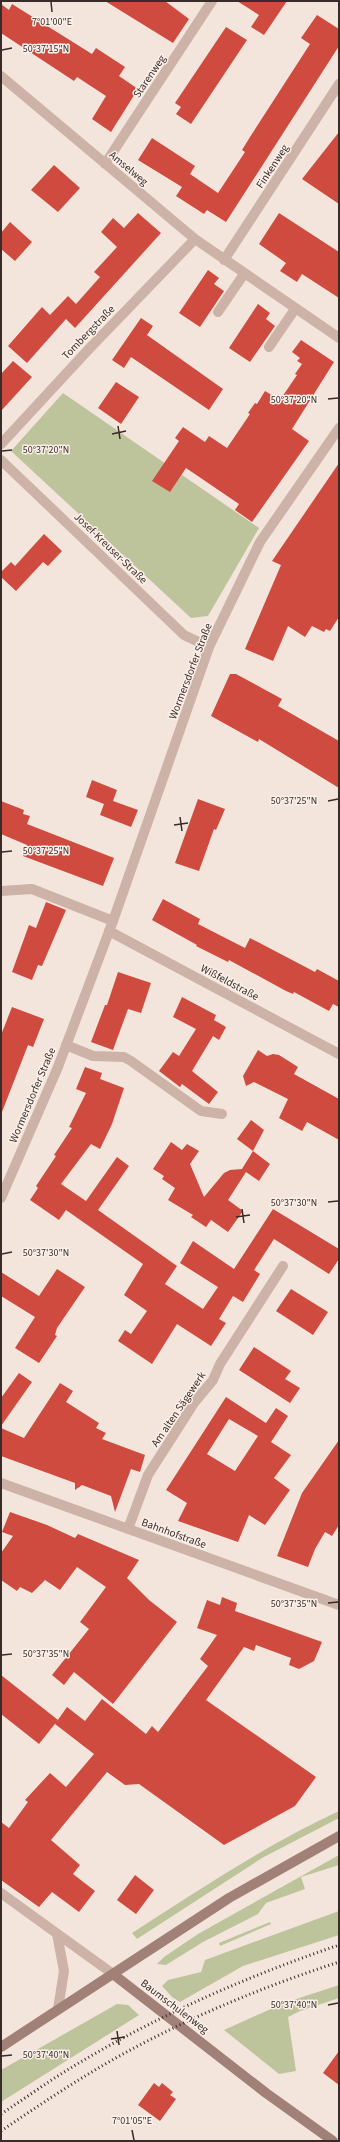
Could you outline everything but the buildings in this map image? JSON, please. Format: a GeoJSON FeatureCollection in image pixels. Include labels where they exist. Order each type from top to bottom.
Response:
{"type":"FeatureCollection","features":[{"type":"Feature","properties":{"kind":"main road"},"geometry":{"type":"LineString","coordinates":[[1,2047],[229,1898],[339,1836]]}},
{"type":"Feature","properties":{"kind":"main road","name":"Baumschulenweg"},"geometry":{"type":"LineString","coordinates":[[113,1974],[266,2093],[333,2141]]}},
{"type":"Feature","properties":{"kind":"street","name":"Starenweg"},"geometry":{"type":"LineString","coordinates":[[105,164],[212,1]]}},
{"type":"Feature","properties":{"kind":"street","name":"Amselweg"},"geometry":{"type":"LineString","coordinates":[[1,76],[195,239],[339,338]]}},
{"type":"Feature","properties":{"kind":"street","name":"Finkenweg"},"geometry":{"type":"LineString","coordinates":[[224,260],[339,84]]}},
{"type":"Feature","properties":{"kind":"street","name":"Tombergstraße"},"geometry":{"type":"LineString","coordinates":[[1,444],[88,350],[195,239]]}},
{"type":"Feature","properties":{"kind":"street"},"geometry":{"type":"LineString","coordinates":[[218,312],[244,274]]}},
{"type":"Feature","properties":{"kind":"street"},"geometry":{"type":"LineString","coordinates":[[269,347],[296,309]]}},
{"type":"Feature","properties":{"kind":"street","name":"Wormersdorfer Straße"},"geometry":{"type":"LineString","coordinates":[[1,1198],[50,1088],[113,921],[209,647],[260,542],[339,428]]}},
{"type":"Feature","properties":{"kind":"street","name":"Josef-Kreuser-Straße"},"geometry":{"type":"LineString","coordinates":[[1,460],[184,634],[209,647]]}},
{"type":"Feature","properties":{"kind":"street"},"geometry":{"type":"LineString","coordinates":[[1,891],[32,890],[113,921]]}},
{"type":"Feature","properties":{"kind":"street","name":"Wißfeldstraße"},"geometry":{"type":"LineString","coordinates":[[109,931],[339,1054]]}},
{"type":"Feature","properties":{"kind":"street","name":"Wormersdorfer Straße"},"geometry":{"type":"LineString","coordinates":[[66,1045],[93,1056],[128,1059],[201,1111],[222,1114]]}},
{"type":"Feature","properties":{"kind":"street","name":"Am alten Sägewerk"},"geometry":{"type":"LineString","coordinates":[[128,1529],[148,1474],[194,1403],[213,1380],[220,1364],[283,1266]]}},
{"type":"Feature","properties":{"kind":"street","name":"Bahnhofstraße"},"geometry":{"type":"LineString","coordinates":[[1,1483],[339,1605]]}},
{"type":"Feature","properties":{"kind":"street","name":"Baumschulenweg"},"geometry":{"type":"LineString","coordinates":[[1,1893],[113,1974]]}},
{"type":"Feature","properties":{"kind":"street"},"geometry":{"type":"LineString","coordinates":[[58,1934],[64,1971],[58,2009]]}},
{"type":"Feature","properties":{"kind":"green space"},"geometry":{"type":"Polygon","coordinates":[[[63,393],[259,528],[208,616],[191,618],[11,451],[63,393]]]}},
{"type":"Feature","properties":{"kind":"green space"},"geometry":{"type":"Polygon","coordinates":[[[339,1811],[339,1818],[262,1858],[137,1939],[132,1933],[259,1853],[339,1811]]]}},
{"type":"Feature","properties":{"kind":"green space"},"geometry":{"type":"Polygon","coordinates":[[[339,1855],[339,1865],[301,1877],[305,1889],[266,1903],[258,1914],[203,1942],[166,1965],[157,1964],[164,1957],[198,1934],[339,1855]]]}},
{"type":"Feature","properties":{"kind":"green space"},"geometry":{"type":"Polygon","coordinates":[[[339,1911],[339,1935],[243,1966],[180,2002],[172,1997],[162,1986],[168,1980],[201,1972],[205,1960],[339,1911]]]}},
{"type":"Feature","properties":{"kind":"green space"},"geometry":{"type":"Polygon","coordinates":[[[270,1922],[271,1924],[220,1946],[219,1943],[270,1922]]]}},
{"type":"Feature","properties":{"kind":"green space"},"geometry":{"type":"Polygon","coordinates":[[[339,1985],[339,1998],[300,2011],[288,2017],[296,2071],[279,2074],[224,2030],[284,2003],[339,1985]]]}},
{"type":"Feature","properties":{"kind":"green space"},"geometry":{"type":"Polygon","coordinates":[[[117,2004],[128,2005],[139,2015],[1,2102],[1,2070],[117,2004]]]}},
{"type":"Feature","properties":{"kind":"railway"},"geometry":{"type":"LineString","coordinates":[[1,2114],[69,2069],[167,2015],[269,1971],[339,1945]]}},
{"type":"Feature","properties":{"kind":"railway"},"geometry":{"type":"LineString","coordinates":[[1,2131],[85,2076],[168,2030],[253,1993],[339,1962]]}}]}
